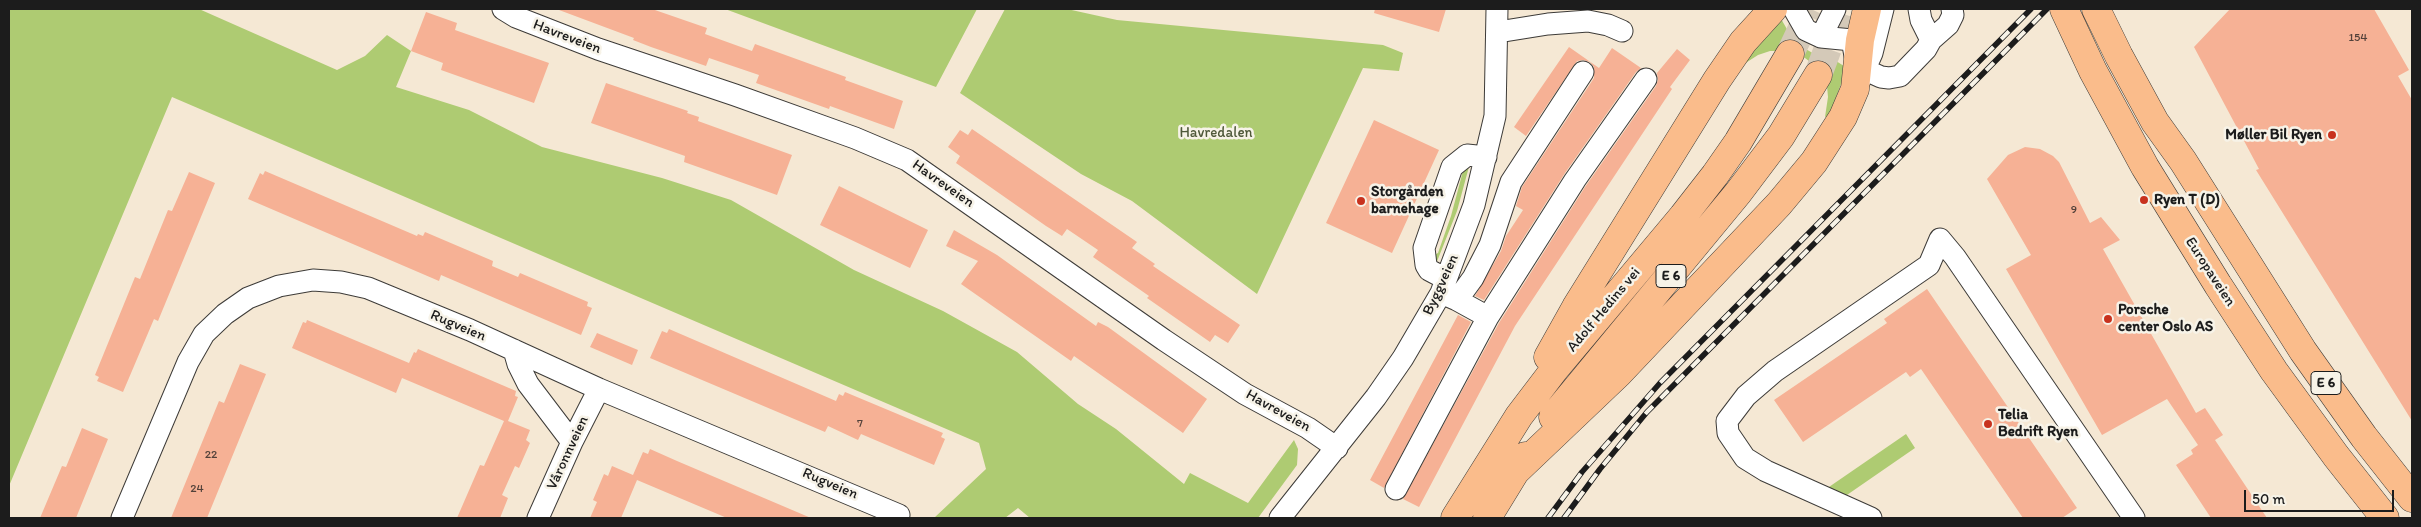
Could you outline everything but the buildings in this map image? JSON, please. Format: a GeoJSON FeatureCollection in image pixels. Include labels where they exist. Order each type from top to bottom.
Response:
{"type":"FeatureCollection","features":[{"type":"Feature","properties":{"kind":"highway","name":"E 6"},"geometry":{"type":"LineString","coordinates":[[1519,416],[1548,357],[1576,307],[1696,113],[1744,42],[1773,9]]}},
{"type":"Feature","properties":{"kind":"highway","name":"E 6"},"geometry":{"type":"LineString","coordinates":[[1516,471],[1618,374],[1779,204],[1828,141],[1843,117],[1859,75],[1868,9]]}},
{"type":"Feature","properties":{"kind":"highway","name":"Europaveien"},"geometry":{"type":"LineString","coordinates":[[2064,9],[2082,48],[2145,167],[2218,285],[2330,449],[2385,518]]}},
{"type":"Feature","properties":{"kind":"highway","name":"E 6"},"geometry":{"type":"LineString","coordinates":[[2100,17],[2155,122],[2184,161],[2246,263],[2353,421],[2412,498]]}},
{"type":"Feature","properties":{"kind":"highway","name":"Adolf Hedins vei"},"geometry":{"type":"LineString","coordinates":[[1456,518],[1519,416],[1554,370],[1683,216],[1738,142],[1790,54]]}},
{"type":"Feature","properties":{"kind":"highway","name":"Adolf Hedins vei"},"geometry":{"type":"LineString","coordinates":[[1487,518],[1516,471],[1575,388],[1671,275],[1762,161],[1785,130],[1818,75]]}},
{"type":"Feature","properties":{"kind":"street","name":"Havreveien"},"geometry":{"type":"LineString","coordinates":[[503,9],[516,17],[598,49],[869,144],[907,160],[950,183],[1164,340],[1240,390],[1308,428],[1337,448]]}},
{"type":"Feature","properties":{"kind":"street","name":"Byggveien"},"geometry":{"type":"LineString","coordinates":[[1280,518],[1337,448],[1404,358],[1448,291],[1474,205],[1495,116],[1497,9]]}},
{"type":"Feature","properties":{"kind":"street"},"geometry":{"type":"LineString","coordinates":[[1794,9],[1806,30],[1821,37],[1852,40],[1859,75],[1889,78],[1900,76],[1926,49],[1931,40],[1948,25],[1952,9]]}},
{"type":"Feature","properties":{"kind":"street"},"geometry":{"type":"LineString","coordinates":[[1821,37],[1835,9]]}},
{"type":"Feature","properties":{"kind":"street","name":"E 6"},"geometry":{"type":"LineString","coordinates":[[1859,75],[1872,53],[1883,9]]}},
{"type":"Feature","properties":{"kind":"street"},"geometry":{"type":"LineString","coordinates":[[1919,9],[1921,20],[1931,40]]}},
{"type":"Feature","properties":{"kind":"street"},"geometry":{"type":"LineString","coordinates":[[1498,32],[1548,24],[1588,21],[1608,25],[1622,31]]}},
{"type":"Feature","properties":{"kind":"street"},"geometry":{"type":"LineString","coordinates":[[1448,291],[1473,278],[1490,245],[1511,182],[1583,72]]}},
{"type":"Feature","properties":{"kind":"street"},"geometry":{"type":"LineString","coordinates":[[1396,489],[1488,317],[1575,180],[1646,79]]}},
{"type":"Feature","properties":{"kind":"street"},"geometry":{"type":"LineString","coordinates":[[1486,157],[1467,155],[1452,168],[1424,248],[1424,257],[1429,270],[1448,291],[1488,317]]}},
{"type":"Feature","properties":{"kind":"street"},"geometry":{"type":"LineString","coordinates":[[1871,518],[1766,471],[1745,458],[1739,452],[1728,433],[1728,421],[1746,396],[1775,371],[1929,265],[1940,239],[1955,257],[2099,466],[2131,517]]}},
{"type":"Feature","properties":{"kind":"street","name":"Rugveien"},"geometry":{"type":"LineString","coordinates":[[122,518],[194,350],[204,334],[225,314],[242,302],[263,292],[298,282],[313,280],[356,285],[514,350],[599,389],[899,515]]}},
{"type":"Feature","properties":{"kind":"street"},"geometry":{"type":"LineString","coordinates":[[514,350],[518,364],[528,384],[572,442]]}},
{"type":"Feature","properties":{"kind":"street","name":"Våronnveien"},"geometry":{"type":"LineString","coordinates":[[538,518],[572,442],[599,389]]}},
{"type":"Feature","properties":{"kind":"green space"},"geometry":{"type":"Polygon","coordinates":[[[9,9],[199,9],[337,70],[365,56],[387,35],[411,51],[396,87],[469,110],[542,147],[662,178],[731,200],[854,270],[943,311],[1017,352],[1078,404],[1116,429],[1184,484],[1190,473],[1248,503],[1294,440],[1298,449],[1297,465],[1258,518],[1030,518],[1018,508],[1005,518],[934,518],[986,469],[979,443],[172,97],[9,486],[9,9]]]}},
{"type":"Feature","properties":{"kind":"green space"},"geometry":{"type":"Polygon","coordinates":[[[725,9],[977,9],[936,87],[725,9]]]}},
{"type":"Feature","properties":{"kind":"green space","name":"Havredalen"},"geometry":{"type":"Polygon","coordinates":[[[1005,9],[1067,9],[1117,20],[1383,45],[1403,53],[1399,71],[1363,68],[1257,294],[1132,201],[1081,174],[960,93],[1005,9]]]}},
{"type":"Feature","properties":{"kind":"green space"},"geometry":{"type":"Polygon","coordinates":[[[1780,17],[1792,38],[1802,47],[1818,56],[1833,59],[1847,68],[1829,116],[1825,117],[1828,97],[1827,86],[1814,65],[1805,58],[1782,51],[1770,51],[1758,55],[1744,64],[1762,38],[1780,17]]]}},
{"type":"Feature","properties":{"kind":"green space"},"geometry":{"type":"Polygon","coordinates":[[[1470,163],[1457,211],[1436,264],[1432,256],[1438,253],[1451,216],[1463,171],[1470,163]]]}},
{"type":"Feature","properties":{"kind":"green space"},"geometry":{"type":"Polygon","coordinates":[[[1906,434],[1915,448],[1844,497],[1826,489],[1906,434]]]}},
{"type":"Feature","properties":{"kind":"tunnel"},"geometry":{"type":"LineString","coordinates":[[1790,54],[1811,9]]}},
{"type":"Feature","properties":{"kind":"tunnel"},"geometry":{"type":"LineString","coordinates":[[1818,75],[1841,13]]}},
{"type":"Feature","properties":{"kind":"railway"},"geometry":{"type":"LineString","coordinates":[[1548,518],[1582,472],[1660,383],[2031,9]]}},
{"type":"Feature","properties":{"kind":"railway"},"geometry":{"type":"LineString","coordinates":[[1564,518],[1600,469],[1647,412],[2047,9]]}},
{"type":"Feature","properties":{"kind":"place","name":"Møller Bil Ryen"},"geometry":{"type":"Point","coordinates":[2332,135]}},
{"type":"Feature","properties":{"kind":"place","name":"Ryen T (D)"},"geometry":{"type":"Point","coordinates":[2144,200]}},
{"type":"Feature","properties":{"kind":"place","name":"Storgården barnehage"},"geometry":{"type":"Point","coordinates":[1361,201]}},
{"type":"Feature","properties":{"kind":"place","name":"Porsche center Oslo AS"},"geometry":{"type":"Point","coordinates":[2108,319]}},
{"type":"Feature","properties":{"kind":"place","name":"Telia Bedrift Ryen"},"geometry":{"type":"Point","coordinates":[1988,424]}}]}
